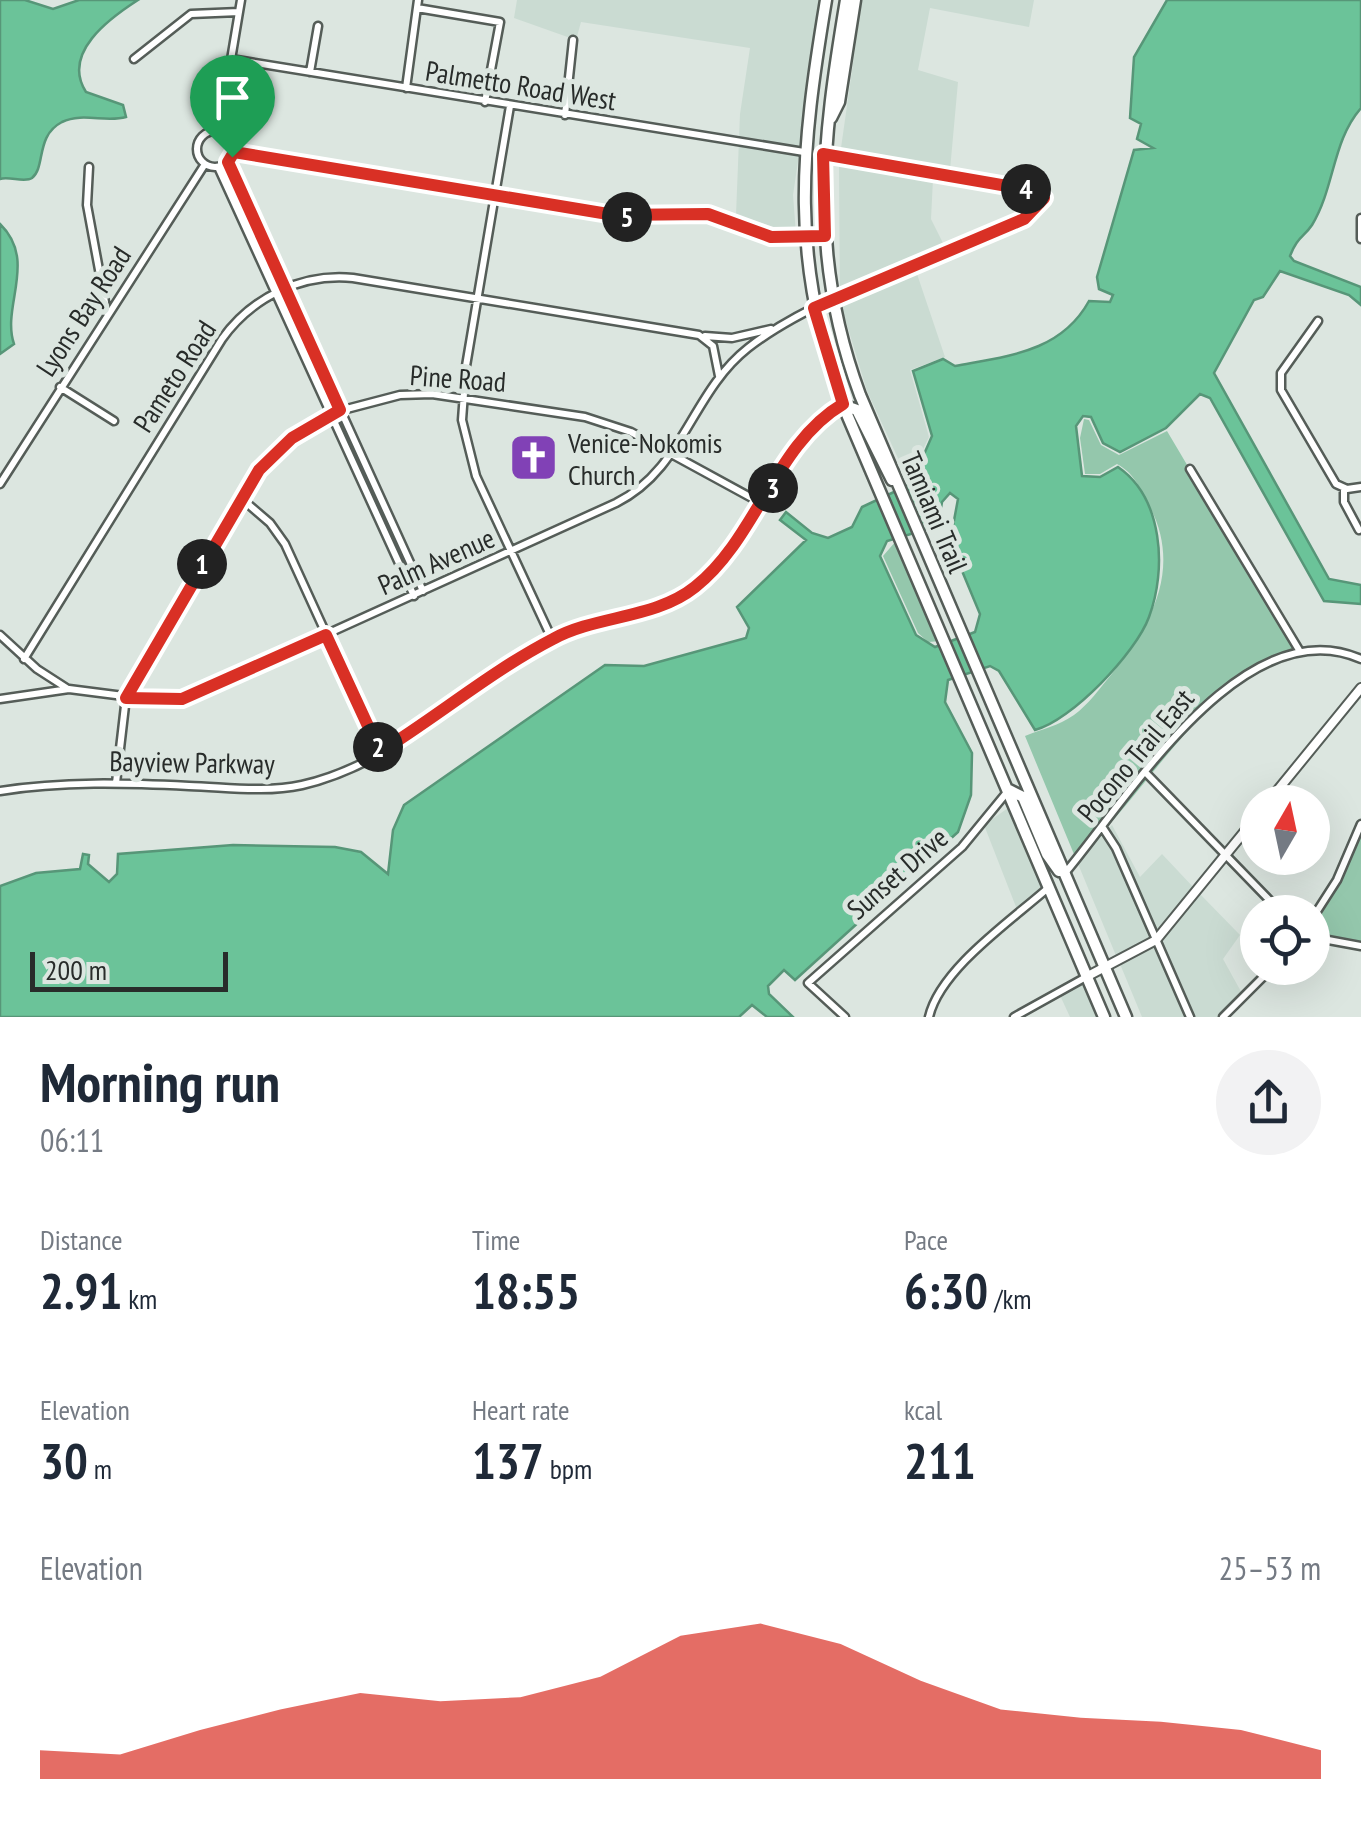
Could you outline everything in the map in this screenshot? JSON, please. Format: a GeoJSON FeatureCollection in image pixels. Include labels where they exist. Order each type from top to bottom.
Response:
{"type":"FeatureCollection","features":[{"type":"Feature","properties":{"kind":"main road","name":"Tamiami Trail"},"geometry":{"type":"LineString","coordinates":[[826,0],[804,152],[804,238],[814,308],[843,404],[1104,1017]]}},
{"type":"Feature","properties":{"kind":"main road","name":"Tamiami Trail"},"geometry":{"type":"LineString","coordinates":[[846,0],[823,154],[825,236],[832,300],[852,374],[1126,1017]]}},
{"type":"Feature","properties":{"kind":"main road"},"geometry":{"type":"LineString","coordinates":[[826,128],[838,102],[855,0]]}},
{"type":"Feature","properties":{"kind":"main road"},"geometry":{"type":"LineString","coordinates":[[843,404],[857,410],[883,468],[899,488]]}},
{"type":"Feature","properties":{"kind":"main road"},"geometry":{"type":"LineString","coordinates":[[1008,790],[1023,797],[1046,854],[1064,874]]}},
{"type":"Feature","properties":{"kind":"street","name":"Lyons Bay Road"},"geometry":{"type":"LineString","coordinates":[[0,484],[205,164],[198,156],[200,140],[218,131],[241,0]]}},
{"type":"Feature","properties":{"kind":"street"},"geometry":{"type":"LineString","coordinates":[[406,88],[417,4],[500,22],[486,102]]}},
{"type":"Feature","properties":{"kind":"street"},"geometry":{"type":"LineString","coordinates":[[134,59],[191,14],[239,12]]}},
{"type":"Feature","properties":{"kind":"street"},"geometry":{"type":"LineString","coordinates":[[310,72],[318,26]]}},
{"type":"Feature","properties":{"kind":"street"},"geometry":{"type":"LineString","coordinates":[[565,114],[573,40]]}},
{"type":"Feature","properties":{"kind":"street","name":"Palmetto Road West"},"geometry":{"type":"LineString","coordinates":[[231,60],[804,152]]}},
{"type":"Feature","properties":{"kind":"street"},"geometry":{"type":"LineString","coordinates":[[510,106],[462,396],[469,456],[552,639]]}},
{"type":"Feature","properties":{"kind":"street"},"geometry":{"type":"LineString","coordinates":[[205,164],[218,167],[228,162],[234,152],[232,141],[218,131]]}},
{"type":"Feature","properties":{"kind":"street"},"geometry":{"type":"LineString","coordinates":[[234,152],[627,216],[708,214],[771,237],[825,236]]}},
{"type":"Feature","properties":{"kind":"street","name":"Palm Avenue"},"geometry":{"type":"LineString","coordinates":[[0,699],[69,690],[126,698],[182,699],[511,552],[637,492],[674,453],[718,377],[777,328],[832,300],[1024,219],[1042,204],[1043,194],[823,154]]}},
{"type":"Feature","properties":{"kind":"street"},"geometry":{"type":"LineString","coordinates":[[228,162],[423,591]]}},
{"type":"Feature","properties":{"kind":"street"},"geometry":{"type":"LineString","coordinates":[[88,167],[87,204],[107,314]]}},
{"type":"Feature","properties":{"kind":"street"},"geometry":{"type":"LineString","coordinates":[[218,167],[414,596]]}},
{"type":"Feature","properties":{"kind":"street"},"geometry":{"type":"LineString","coordinates":[[1361,218],[1361,240]]}},
{"type":"Feature","properties":{"kind":"street","name":"Pameto Road"},"geometry":{"type":"LineString","coordinates":[[24,659],[222,338],[249,309],[285,289],[343,277],[700,335],[732,338],[777,328]]}},
{"type":"Feature","properties":{"kind":"street"},"geometry":{"type":"LineString","coordinates":[[1318,321],[1282,373],[1280,383],[1336,484],[1344,489],[1361,487]]}},
{"type":"Feature","properties":{"kind":"street"},"geometry":{"type":"LineString","coordinates":[[700,335],[713,346],[718,377]]}},
{"type":"Feature","properties":{"kind":"street"},"geometry":{"type":"LineString","coordinates":[[60,387],[114,421]]}},
{"type":"Feature","properties":{"kind":"street","name":"Pine Road"},"geometry":{"type":"LineString","coordinates":[[116,783],[126,698],[241,498],[274,454],[340,410],[400,395],[462,396],[610,423],[674,453],[763,504]]}},
{"type":"Feature","properties":{"kind":"street","name":"Bayview Parkway"},"geometry":{"type":"LineString","coordinates":[[0,791],[69,782],[292,787],[329,776],[380,752],[552,639],[684,596],[716,567],[811,430],[843,404]]}},
{"type":"Feature","properties":{"kind":"street"},"geometry":{"type":"LineString","coordinates":[[1190,468],[1299,650],[1334,650],[1361,659]]}},
{"type":"Feature","properties":{"kind":"street"},"geometry":{"type":"LineString","coordinates":[[1344,489],[1344,502],[1359,530]]}},
{"type":"Feature","properties":{"kind":"street"},"geometry":{"type":"LineString","coordinates":[[241,498],[280,537],[380,752]]}},
{"type":"Feature","properties":{"kind":"street"},"geometry":{"type":"LineString","coordinates":[[0,635],[24,659],[69,690]]}},
{"type":"Feature","properties":{"kind":"street","name":"Pocono Trail East"},"geometry":{"type":"LineString","coordinates":[[1064,874],[1216,695],[1263,665],[1299,650]]}},
{"type":"Feature","properties":{"kind":"street"},"geometry":{"type":"LineString","coordinates":[[1282,785],[1361,688]]}},
{"type":"Feature","properties":{"kind":"street"},"geometry":{"type":"LineString","coordinates":[[1147,774],[1265,895]]}},
{"type":"Feature","properties":{"kind":"street","name":"Sunset Drive"},"geometry":{"type":"LineString","coordinates":[[845,1017],[808,983],[962,848],[1008,790]]}},
{"type":"Feature","properties":{"kind":"street"},"geometry":{"type":"LineString","coordinates":[[1327,895],[1361,824]]}},
{"type":"Feature","properties":{"kind":"street"},"geometry":{"type":"LineString","coordinates":[[1103,828],[1190,1017]]}},
{"type":"Feature","properties":{"kind":"street"},"geometry":{"type":"LineString","coordinates":[[1014,1017],[1156,940],[1240,838]]}},
{"type":"Feature","properties":{"kind":"street"},"geometry":{"type":"LineString","coordinates":[[929,1017],[938,994],[960,969],[1049,887]]}},
{"type":"Feature","properties":{"kind":"street"},"geometry":{"type":"LineString","coordinates":[[1330,940],[1361,946]]}},
{"type":"Feature","properties":{"kind":"street"},"geometry":{"type":"LineString","coordinates":[[1223,1017],[1255,985]]}},
{"type":"Feature","properties":{"kind":"shaded area"},"geometry":{"type":"Polygon","coordinates":[[[0,0],[25,0],[53,9],[79,0],[138,0],[92,38],[80,64],[86,92],[123,105],[126,117],[62,122],[48,135],[39,167],[29,179],[0,179],[0,0]]]}},
{"type":"Feature","properties":{"kind":"shaded area"},"geometry":{"type":"Polygon","coordinates":[[[517,0],[822,0],[793,195],[796,234],[736,215],[740,114],[750,48],[581,22],[576,40],[514,18],[517,0]]]}},
{"type":"Feature","properties":{"kind":"shaded area"},"geometry":{"type":"Polygon","coordinates":[[[862,0],[1034,0],[1029,27],[930,8],[918,70],[958,82],[949,181],[933,179],[931,219],[949,255],[917,274],[945,357],[910,370],[929,437],[908,480],[867,391],[840,302],[839,162],[862,0]]]}},
{"type":"Feature","properties":{"kind":"shaded area"},"geometry":{"type":"Polygon","coordinates":[[[1167,0],[1361,0],[1361,108],[1344,135],[1320,210],[1290,256],[1361,287],[1361,305],[1349,295],[1280,271],[1263,297],[1254,300],[1214,373],[1329,579],[1361,585],[1361,604],[1324,601],[1210,398],[1200,394],[1166,428],[1120,452],[1103,443],[1091,417],[1083,416],[1076,426],[1082,476],[1100,477],[1118,467],[1133,480],[1152,515],[1158,578],[1142,632],[1101,684],[1066,714],[1035,730],[999,671],[990,666],[948,680],[945,702],[972,753],[971,795],[958,832],[795,980],[784,970],[768,986],[769,994],[793,1017],[767,1017],[752,1005],[739,1017],[0,1017],[0,886],[36,873],[80,869],[83,854],[89,855],[88,864],[109,882],[117,874],[118,854],[233,845],[335,847],[361,852],[388,874],[393,830],[404,805],[605,665],[644,666],[746,638],[749,628],[737,607],[806,540],[780,520],[786,512],[812,533],[828,538],[852,527],[862,507],[911,484],[932,436],[913,371],[943,359],[955,366],[1031,349],[1064,331],[1089,301],[1110,302],[1113,295],[1099,289],[1097,277],[1134,150],[1153,148],[1137,139],[1141,124],[1130,118],[1134,57],[1167,0]],[[950,493],[942,502],[938,526],[887,541],[880,556],[916,635],[935,647],[975,632],[980,614],[950,542],[958,499],[950,493]]]}},
{"type":"Feature","properties":{"kind":"shaded area"},"geometry":{"type":"Polygon","coordinates":[[[0,224],[11,238],[18,268],[11,329],[14,344],[0,354],[0,224]]]}},
{"type":"Feature","properties":{"kind":"shaded area"},"geometry":{"type":"Polygon","coordinates":[[[1084,419],[1089,420],[1101,445],[1119,455],[1167,431],[1295,647],[1236,687],[1196,722],[1076,859],[1025,736],[1079,711],[1126,656],[1158,595],[1163,552],[1149,505],[1128,472],[1117,464],[1100,474],[1085,474],[1080,438],[1084,419]]]}},
{"type":"Feature","properties":{"kind":"shaded area"},"geometry":{"type":"Polygon","coordinates":[[[896,541],[941,641],[928,642],[918,633],[883,556],[896,541]]]}},
{"type":"Feature","properties":{"kind":"shaded area"},"geometry":{"type":"Polygon","coordinates":[[[1008,808],[1045,896],[1018,912],[984,825],[1008,808]]]}},
{"type":"Feature","properties":{"kind":"shaded area"},"geometry":{"type":"Polygon","coordinates":[[[1112,825],[1140,877],[1162,854],[1195,889],[1154,937],[1117,958],[1076,859],[1112,825]]]}},
{"type":"Feature","properties":{"kind":"shaded area"},"geometry":{"type":"Polygon","coordinates":[[[1361,828],[1361,943],[1330,937],[1330,895],[1361,828]]]}},
{"type":"Feature","properties":{"kind":"shaded area"},"geometry":{"type":"Polygon","coordinates":[[[1200,894],[1240,935],[1223,959],[1244,997],[1225,1017],[1142,1017],[1120,964],[1158,943],[1200,894]]]}},
{"type":"Feature","properties":{"kind":"shaded area"},"geometry":{"type":"Polygon","coordinates":[[[1080,979],[1099,1017],[1070,1017],[1058,991],[1080,979]]]}},
{"type":"Feature","properties":{"kind":"place","name":"Venice-Nokomis Church"},"geometry":{"type":"Point","coordinates":[533,458]}},
{"type":"Feature","properties":{"kind":"route"},"geometry":{"type":"LineString","coordinates":[[234,152],[614,215],[708,214],[779,238],[825,236],[823,154],[1036,191],[1044,198],[1024,219],[814,308],[843,404],[811,430],[763,504],[700,583],[664,605],[552,639],[380,752],[326,635],[182,699],[126,698],[259,470],[292,438],[340,410],[228,162],[232,157],[234,152]]}}]}
